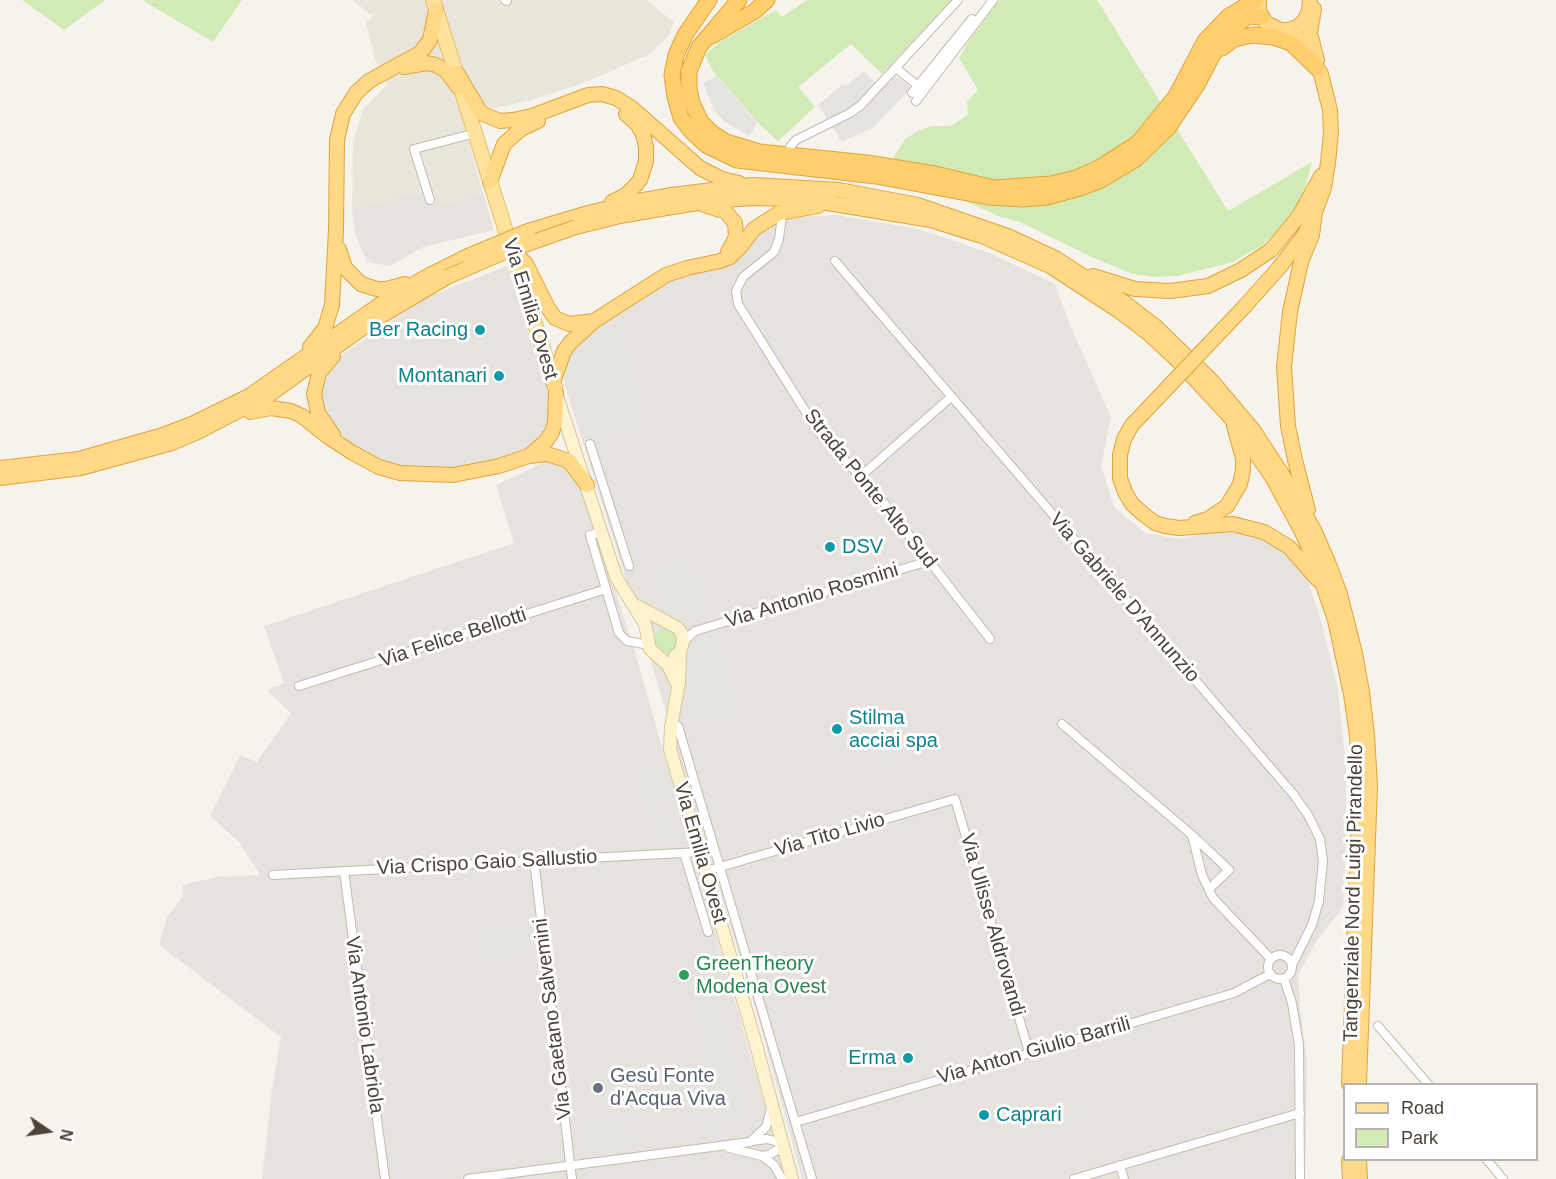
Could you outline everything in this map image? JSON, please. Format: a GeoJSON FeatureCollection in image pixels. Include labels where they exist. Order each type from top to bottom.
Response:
{"type":"FeatureCollection","features":[{"type":"Feature","properties":{"kind":"highway"},"geometry":{"type":"LineString","coordinates":[[709,0],[685,34],[676,55],[672,75],[681,118],[706,145],[737,160],[876,176],[989,197],[1024,199],[1058,194],[1101,180],[1136,159],[1168,128],[1197,85],[1227,33],[1248,16],[1262,17]]}},
{"type":"Feature","properties":{"kind":"highway"},"geometry":{"type":"LineString","coordinates":[[739,0],[699,46],[691,63],[689,89],[692,103],[701,122],[712,133],[726,142],[759,152],[867,163],[935,174],[994,188],[1026,187],[1076,178],[1099,168],[1138,142],[1176,96],[1205,41],[1220,24],[1234,13],[1258,0],[1262,17],[1272,27],[1288,30],[1298,38],[1317,67]]}},
{"type":"Feature","properties":{"kind":"highway"},"geometry":{"type":"LineString","coordinates":[[705,40],[755,12],[767,0]]}},
{"type":"Feature","properties":{"kind":"highway"},"geometry":{"type":"LineString","coordinates":[[1234,13],[1244,0]]}},
{"type":"Feature","properties":{"kind":"highway"},"geometry":{"type":"LineString","coordinates":[[1288,30],[1304,21],[1310,11],[1312,0]]}},
{"type":"Feature","properties":{"kind":"highway"},"geometry":{"type":"LineString","coordinates":[[1312,0],[1314,13],[1310,33],[1330,110],[1331,132],[1324,188],[1315,212],[1305,234],[1278,269],[1132,425],[1124,439],[1120,455],[1120,478],[1132,504],[1155,523],[1179,528],[1233,524],[1264,532],[1289,547],[1324,589]]}},
{"type":"Feature","properties":{"kind":"highway"},"geometry":{"type":"LineString","coordinates":[[249,396],[267,378],[314,343],[325,328],[331,312],[333,297],[337,140],[340,122],[356,93],[369,81],[413,58],[426,47],[433,32],[435,5]]}},
{"type":"Feature","properties":{"kind":"highway"},"geometry":{"type":"LineString","coordinates":[[1304,21],[1304,35],[1317,67]]}},
{"type":"Feature","properties":{"kind":"highway"},"geometry":{"type":"LineString","coordinates":[[1211,58],[1234,39],[1261,35],[1291,43],[1317,67]]}},
{"type":"Feature","properties":{"kind":"highway"},"geometry":{"type":"LineString","coordinates":[[384,72],[418,64],[436,64],[446,70],[464,94]]}},
{"type":"Feature","properties":{"kind":"highway"},"geometry":{"type":"LineString","coordinates":[[457,73],[481,113],[500,121],[532,116],[588,95],[602,94],[616,98],[632,108],[700,168],[722,179],[753,185]]}},
{"type":"Feature","properties":{"kind":"highway"},"geometry":{"type":"LineString","coordinates":[[490,182],[504,144],[529,124],[588,102],[614,107],[629,116],[643,134],[646,154],[644,169],[640,180],[626,195],[604,205],[590,208],[575,220]]}},
{"type":"Feature","properties":{"kind":"highway"},"geometry":{"type":"LineString","coordinates":[[1074,270],[1136,289],[1170,291],[1208,286],[1241,270],[1271,250],[1299,216],[1328,163]]}},
{"type":"Feature","properties":{"kind":"highway","name":"Tangenziale Nord Luigi Pirandello"},"geometry":{"type":"LineString","coordinates":[[0,468],[79,459],[171,433],[249,396],[364,315],[424,278],[507,251],[575,220],[672,195],[753,185],[839,190],[918,205],[1008,236],[1055,258],[1125,303],[1155,326],[1211,380],[1254,431],[1282,474],[1314,530],[1329,562],[1347,623],[1362,692],[1370,785],[1359,1083]]}},
{"type":"Feature","properties":{"kind":"highway","name":"Tangenziale Nord Luigi Pirandello"},"geometry":{"type":"LineString","coordinates":[[575,220],[620,216],[694,203],[752,198],[794,199],[931,220],[982,236],[1050,266],[1119,311],[1149,334],[1179,362],[1231,418],[1260,458],[1289,505],[1316,562],[1335,620],[1358,736],[1360,786],[1349,1083]]}},
{"type":"Feature","properties":{"kind":"highway"},"geometry":{"type":"LineString","coordinates":[[694,203],[720,209],[731,217],[735,224],[737,231],[734,243],[727,253],[715,262]]}},
{"type":"Feature","properties":{"kind":"highway"},"geometry":{"type":"LineString","coordinates":[[529,456],[546,441],[552,432],[555,422],[554,387],[564,351],[594,321],[666,275],[730,257],[754,229],[778,213],[834,204]]}},
{"type":"Feature","properties":{"kind":"highway"},"geometry":{"type":"LineString","coordinates":[[1314,530],[1288,426],[1284,367],[1290,312],[1301,262],[1312,235],[1315,212]]}},
{"type":"Feature","properties":{"kind":"highway"},"geometry":{"type":"LineString","coordinates":[[336,230],[341,260],[350,275],[361,284],[376,289],[386,289],[424,278]]}},
{"type":"Feature","properties":{"kind":"highway"},"geometry":{"type":"LineString","coordinates":[[511,249],[526,264],[555,318],[569,324],[594,321]]}},
{"type":"Feature","properties":{"kind":"highway","name":"Tangenziale Nord Luigi Pirandello"},"geometry":{"type":"LineString","coordinates":[[196,433],[277,390],[371,322],[445,273]]}},
{"type":"Feature","properties":{"kind":"highway"},"geometry":{"type":"LineString","coordinates":[[339,444],[318,413],[314,394],[315,385],[319,373],[327,362],[355,340],[371,322]]}},
{"type":"Feature","properties":{"kind":"highway"},"geometry":{"type":"LineString","coordinates":[[0,478],[81,468],[124,458],[196,433],[214,431],[253,411],[278,408],[297,413],[339,444],[364,460],[379,466],[416,475],[453,475],[475,472],[529,456],[547,454],[569,461],[587,485]]}},
{"type":"Feature","properties":{"kind":"highway"},"geometry":{"type":"LineString","coordinates":[[1179,528],[1208,519],[1227,506],[1240,484],[1243,458],[1231,418]]}},
{"type":"Feature","properties":{"kind":"highway"},"geometry":{"type":"LineString","coordinates":[[1349,1161],[1350,1179]]}},
{"type":"Feature","properties":{"kind":"highway"},"geometry":{"type":"LineString","coordinates":[[1359,1161],[1360,1179]]}},
{"type":"Feature","properties":{"kind":"main road","name":"Via Emilia Ovest"},"geometry":{"type":"LineString","coordinates":[[435,5],[616,577],[645,624],[646,641]]}},
{"type":"Feature","properties":{"kind":"main road","name":"Via Emilia Ovest"},"geometry":{"type":"LineString","coordinates":[[634,604],[673,625]]}},
{"type":"Feature","properties":{"kind":"main road"},"geometry":{"type":"LineString","coordinates":[[673,625],[682,634],[681,646],[670,658],[654,654],[646,641],[656,626],[673,625]]}},
{"type":"Feature","properties":{"kind":"main road","name":"Via Emilia Ovest"},"geometry":{"type":"LineString","coordinates":[[681,646],[680,682],[671,727],[670,749],[755,1041],[792,1179]]}},
{"type":"Feature","properties":{"kind":"main road","name":"Via Emilia Ovest"},"geometry":{"type":"LineString","coordinates":[[660,657],[671,670],[676,683],[676,699]]}},
{"type":"Feature","properties":{"kind":"street"},"geometry":{"type":"LineString","coordinates":[[790,147],[796,140],[850,113],[868,99],[958,0]]}},
{"type":"Feature","properties":{"kind":"street"},"geometry":{"type":"LineString","coordinates":[[922,88],[988,0]]}},
{"type":"Feature","properties":{"kind":"street"},"geometry":{"type":"LineString","coordinates":[[914,97],[993,0]]}},
{"type":"Feature","properties":{"kind":"street"},"geometry":{"type":"LineString","coordinates":[[896,68],[922,88]]}},
{"type":"Feature","properties":{"kind":"street"},"geometry":{"type":"LineString","coordinates":[[430,200],[414,149],[476,133]]}},
{"type":"Feature","properties":{"kind":"street","name":"Strada Ponte Alto Sud"},"geometry":{"type":"LineString","coordinates":[[782,216],[781,232],[774,252],[743,277],[736,291],[738,304],[814,426],[861,476],[990,639]]}},
{"type":"Feature","properties":{"kind":"street","name":"Via Gabriele D'Annunzio"},"geometry":{"type":"LineString","coordinates":[[835,261],[1286,786],[1308,815],[1320,839],[1323,861],[1319,901],[1312,925],[1292,965]]}},
{"type":"Feature","properties":{"kind":"street"},"geometry":{"type":"LineString","coordinates":[[861,476],[951,397]]}},
{"type":"Feature","properties":{"kind":"street"},"geometry":{"type":"LineString","coordinates":[[590,444],[628,566]]}},
{"type":"Feature","properties":{"kind":"street"},"geometry":{"type":"LineString","coordinates":[[587,485],[602,480]]}},
{"type":"Feature","properties":{"kind":"street"},"geometry":{"type":"LineString","coordinates":[[602,532],[590,535],[619,633],[627,641],[646,641]]}},
{"type":"Feature","properties":{"kind":"street","name":"Via Antonio Rosmini"},"geometry":{"type":"LineString","coordinates":[[695,631],[929,561]]}},
{"type":"Feature","properties":{"kind":"street","name":"Via Felice Bellotti"},"geometry":{"type":"LineString","coordinates":[[299,686],[606,589]]}},
{"type":"Feature","properties":{"kind":"street"},"geometry":{"type":"LineString","coordinates":[[673,625],[695,631],[681,646]]}},
{"type":"Feature","properties":{"kind":"street"},"geometry":{"type":"LineString","coordinates":[[1062,724],[1192,835],[1229,870],[1209,889]]}},
{"type":"Feature","properties":{"kind":"street","name":"Via Emilia Ovest"},"geometry":{"type":"LineString","coordinates":[[678,726],[812,1179]]}},
{"type":"Feature","properties":{"kind":"street","name":"Via Tito Livio"},"geometry":{"type":"LineString","coordinates":[[705,871],[955,799]]}},
{"type":"Feature","properties":{"kind":"street","name":"Via Ulisse Aldrovandi"},"geometry":{"type":"LineString","coordinates":[[955,799],[1029,1052]]}},
{"type":"Feature","properties":{"kind":"street"},"geometry":{"type":"LineString","coordinates":[[1192,835],[1202,875],[1214,898],[1271,959]]}},
{"type":"Feature","properties":{"kind":"street","name":"Via Crispo Gaio Sallustio"},"geometry":{"type":"LineString","coordinates":[[273,875],[700,852]]}},
{"type":"Feature","properties":{"kind":"street","name":"Via Emilia Ovest"},"geometry":{"type":"LineString","coordinates":[[684,853],[708,932]]}},
{"type":"Feature","properties":{"kind":"street","name":"Via Gaetano Salvemini"},"geometry":{"type":"LineString","coordinates":[[534,860],[572,1179]]}},
{"type":"Feature","properties":{"kind":"street","name":"Via Antonio Labriola"},"geometry":{"type":"LineString","coordinates":[[344,871],[385,1179]]}},
{"type":"Feature","properties":{"kind":"street"},"geometry":{"type":"LineString","coordinates":[[1281,955],[1288,958],[1292,965],[1292,972],[1284,979],[1276,979],[1270,974],[1268,967],[1271,959],[1281,955]]}},
{"type":"Feature","properties":{"kind":"street","name":"Via Anton Giulio Barrili"},"geometry":{"type":"LineString","coordinates":[[796,1122],[1234,993],[1270,974]]}},
{"type":"Feature","properties":{"kind":"street"},"geometry":{"type":"LineString","coordinates":[[1284,979],[1292,1003],[1299,1045],[1299,1179]]}},
{"type":"Feature","properties":{"kind":"street"},"geometry":{"type":"LineString","coordinates":[[1378,1026],[1427,1083]]}},
{"type":"Feature","properties":{"kind":"street"},"geometry":{"type":"LineString","coordinates":[[755,1041],[771,1036]]}},
{"type":"Feature","properties":{"kind":"street"},"geometry":{"type":"LineString","coordinates":[[750,1142],[766,1127],[772,1102]]}},
{"type":"Feature","properties":{"kind":"street"},"geometry":{"type":"LineString","coordinates":[[1074,1179],[1300,1113]]}},
{"type":"Feature","properties":{"kind":"street"},"geometry":{"type":"LineString","coordinates":[[468,1179],[767,1139],[782,1143],[777,1150],[762,1156]]}},
{"type":"Feature","properties":{"kind":"street"},"geometry":{"type":"LineString","coordinates":[[723,1146],[762,1156],[774,1165],[782,1179]]}},
{"type":"Feature","properties":{"kind":"street"},"geometry":{"type":"LineString","coordinates":[[1488,1161],[1503,1179]]}},
{"type":"Feature","properties":{"kind":"street"},"geometry":{"type":"LineString","coordinates":[[1120,1165],[1124,1179]]}},
{"type":"Feature","properties":{"kind":"shaded area"},"geometry":{"type":"Polygon","coordinates":[[[352,0],[646,0],[674,22],[668,37],[648,55],[581,84],[531,100],[495,108],[482,105],[460,111],[483,193],[431,208],[426,191],[352,209],[353,145],[358,125],[364,108],[387,85],[374,56],[366,23],[373,16],[352,0]]]}},
{"type":"Feature","properties":{"kind":"shaded area"},"geometry":{"type":"Polygon","coordinates":[[[864,71],[881,89],[893,76],[901,79],[909,87],[908,91],[874,127],[842,142],[818,105],[843,84],[846,86],[864,71]]]}},
{"type":"Feature","properties":{"kind":"shaded area"},"geometry":{"type":"Polygon","coordinates":[[[717,76],[757,123],[749,136],[725,122],[714,110],[703,83],[717,76]]]}},
{"type":"Feature","properties":{"kind":"shaded area"},"geometry":{"type":"Polygon","coordinates":[[[426,191],[431,208],[483,193],[494,230],[423,247],[390,266],[367,262],[355,233],[352,209],[426,191]]]}},
{"type":"Feature","properties":{"kind":"shaded area"},"geometry":{"type":"Polygon","coordinates":[[[836,215],[922,230],[992,254],[1055,284],[1070,325],[1111,417],[1101,466],[1114,507],[1145,533],[1179,539],[1209,533],[1243,532],[1279,546],[1307,578],[1320,617],[1337,685],[1346,766],[1346,838],[1343,907],[1317,940],[1298,975],[1307,1063],[1305,1179],[802,1179],[762,1031],[563,374],[564,361],[575,343],[670,277],[696,269],[776,221],[836,215]]]}},
{"type":"Feature","properties":{"kind":"shaded area"},"geometry":{"type":"Polygon","coordinates":[[[507,266],[553,407],[553,421],[539,444],[483,465],[455,470],[421,469],[391,465],[362,452],[336,432],[323,412],[319,398],[322,379],[339,357],[425,298],[507,266]]]}},
{"type":"Feature","properties":{"kind":"shaded area"},"geometry":{"type":"Polygon","coordinates":[[[621,314],[652,425],[587,442],[566,374],[567,361],[576,345],[621,314]]]}},
{"type":"Feature","properties":{"kind":"shaded area"},"geometry":{"type":"Polygon","coordinates":[[[550,460],[572,470],[586,498],[633,646],[786,1179],[262,1179],[272,1089],[281,1037],[159,945],[167,917],[183,896],[182,885],[217,877],[260,875],[239,842],[210,816],[240,755],[257,762],[291,713],[267,690],[284,683],[264,626],[514,543],[496,485],[550,460]]]}},
{"type":"Feature","properties":{"kind":"shaded area"},"geometry":{"type":"Polygon","coordinates":[[[692,557],[695,565],[699,564],[715,618],[691,625],[687,613],[671,618],[664,615],[646,570],[692,557]]]}},
{"type":"Feature","properties":{"kind":"shaded area"},"geometry":{"type":"Polygon","coordinates":[[[720,632],[744,714],[688,731],[679,703],[682,659],[699,654],[695,640],[720,632]]]}},
{"type":"Feature","properties":{"kind":"shaded area"},"geometry":{"type":"Polygon","coordinates":[[[631,767],[665,767],[674,797],[659,810],[661,818],[678,813],[686,841],[683,846],[666,848],[663,841],[654,844],[631,767]]]}},
{"type":"Feature","properties":{"kind":"shaded area"},"geometry":{"type":"Polygon","coordinates":[[[534,926],[537,956],[474,962],[472,928],[534,926]]]}},
{"type":"Feature","properties":{"kind":"shaded area"},"geometry":{"type":"Polygon","coordinates":[[[709,953],[748,1105],[745,1118],[731,1129],[691,1140],[688,1127],[721,1117],[680,962],[681,958],[709,953]]]}},
{"type":"Feature","properties":{"kind":"shaded area"},"geometry":{"type":"Polygon","coordinates":[[[626,1115],[632,1131],[637,1130],[641,1144],[637,1145],[638,1149],[581,1157],[578,1121],[626,1115]]]}},
{"type":"Feature","properties":{"kind":"green space"},"geometry":{"type":"Polygon","coordinates":[[[22,0],[105,0],[64,30],[22,0]]]}},
{"type":"Feature","properties":{"kind":"green space"},"geometry":{"type":"Polygon","coordinates":[[[142,0],[242,0],[213,42],[142,0]]]}},
{"type":"Feature","properties":{"kind":"green space"},"geometry":{"type":"Polygon","coordinates":[[[807,0],[952,0],[882,74],[851,44],[798,87],[815,107],[778,141],[761,126],[713,71],[705,55],[720,42],[776,10],[782,17],[807,0]]]}},
{"type":"Feature","properties":{"kind":"green space"},"geometry":{"type":"Polygon","coordinates":[[[999,0],[1097,0],[1228,211],[1312,162],[1305,188],[1291,218],[1261,246],[1233,262],[1177,276],[1155,277],[1133,274],[1091,257],[1020,222],[998,216],[891,167],[905,139],[932,126],[950,126],[968,115],[967,102],[978,90],[959,58],[999,0]]]}},
{"type":"Feature","properties":{"kind":"green space"},"geometry":{"type":"Polygon","coordinates":[[[666,629],[675,632],[678,641],[675,650],[666,653],[657,650],[654,641],[657,632],[666,629]]]}},
{"type":"Feature","properties":{"kind":"place","name":"Ber Racing"},"geometry":{"type":"Point","coordinates":[480,330]}},
{"type":"Feature","properties":{"kind":"place","name":"Montanari"},"geometry":{"type":"Point","coordinates":[499,376]}},
{"type":"Feature","properties":{"kind":"place","name":"DSV"},"geometry":{"type":"Point","coordinates":[830,547]}},
{"type":"Feature","properties":{"kind":"place","name":"Stilma acciai spa"},"geometry":{"type":"Point","coordinates":[837,729]}},
{"type":"Feature","properties":{"kind":"place","name":"GreenTheory Modena Ovest"},"geometry":{"type":"Point","coordinates":[684,975]}},
{"type":"Feature","properties":{"kind":"place","name":"Erma"},"geometry":{"type":"Point","coordinates":[908,1058]}},
{"type":"Feature","properties":{"kind":"place","name":"Gesù Fonte d'Acqua Viva"},"geometry":{"type":"Point","coordinates":[598,1088]}},
{"type":"Feature","properties":{"kind":"place","name":"Caprari"},"geometry":{"type":"Point","coordinates":[984,1115]}}]}
